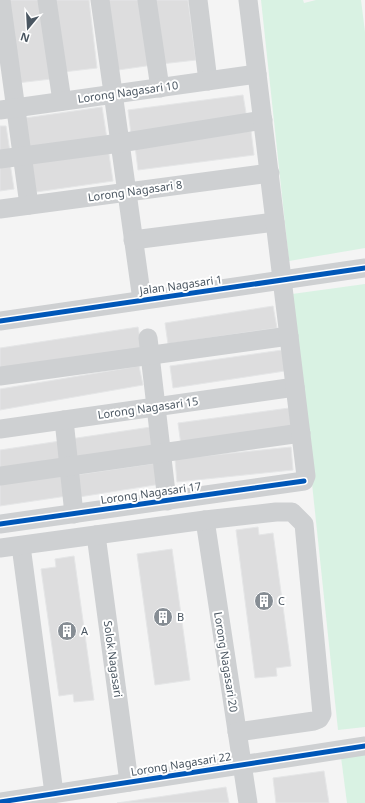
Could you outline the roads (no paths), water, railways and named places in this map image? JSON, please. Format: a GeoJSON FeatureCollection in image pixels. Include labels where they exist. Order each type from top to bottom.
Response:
{"type":"FeatureCollection","features":[{"type":"Feature","properties":{"kind":"street"},"geometry":{"type":"LineString","coordinates":[[1,0],[8,109],[22,155],[29,205]]}},
{"type":"Feature","properties":{"kind":"street"},"geometry":{"type":"LineString","coordinates":[[47,0],[62,102]]}},
{"type":"Feature","properties":{"kind":"street"},"geometry":{"type":"LineString","coordinates":[[100,0],[142,300]]}},
{"type":"Feature","properties":{"kind":"street"},"geometry":{"type":"LineString","coordinates":[[147,0],[160,88]]}},
{"type":"Feature","properties":{"kind":"street"},"geometry":{"type":"LineString","coordinates":[[198,0],[208,81]]}},
{"type":"Feature","properties":{"kind":"street"},"geometry":{"type":"LineString","coordinates":[[0,476],[301,433],[248,0]]}},
{"type":"Feature","properties":{"kind":"street","name":"Lorong Nagasari 10"},"geometry":{"type":"LineString","coordinates":[[8,109],[257,74]]}},
{"type":"Feature","properties":{"kind":"street"},"geometry":{"type":"LineString","coordinates":[[0,158],[120,143],[263,120]]}},
{"type":"Feature","properties":{"kind":"street","name":"Lorong Nagasari 8"},"geometry":{"type":"LineString","coordinates":[[0,209],[270,173]]}},
{"type":"Feature","properties":{"kind":"street"},"geometry":{"type":"LineString","coordinates":[[134,240],[276,222]]}},
{"type":"Feature","properties":{"kind":"street","name":"Jalan Nagasari 1"},"geometry":{"type":"LineString","coordinates":[[0,321],[365,268]]}},
{"type":"Feature","properties":{"kind":"street"},"geometry":{"type":"LineString","coordinates":[[0,376],[149,347],[289,336]]}},
{"type":"Feature","properties":{"kind":"street"},"geometry":{"type":"LineString","coordinates":[[149,347],[167,501]]}},
{"type":"Feature","properties":{"kind":"street","name":"Lorong Nagasari 15"},"geometry":{"type":"LineString","coordinates":[[0,429],[295,387]]}},
{"type":"Feature","properties":{"kind":"street"},"geometry":{"type":"LineString","coordinates":[[64,420],[74,514]]}},
{"type":"Feature","properties":{"kind":"street","name":"Lorong Nagasari 17"},"geometry":{"type":"LineString","coordinates":[[0,524],[304,481],[306,476],[301,433]]}},
{"type":"Feature","properties":{"kind":"street"},"geometry":{"type":"LineString","coordinates":[[0,548],[205,520],[276,512],[292,512],[304,524],[322,714],[319,719],[314,722],[237,732]]}},
{"type":"Feature","properties":{"kind":"street","name":"Lorong Nagasari 20"},"geometry":{"type":"LineString","coordinates":[[205,520],[248,803]]}},
{"type":"Feature","properties":{"kind":"street","name":"Solok Nagasari"},"geometry":{"type":"LineString","coordinates":[[96,535],[129,782]]}},
{"type":"Feature","properties":{"kind":"street"},"geometry":{"type":"LineString","coordinates":[[21,546],[54,793]]}},
{"type":"Feature","properties":{"kind":"street","name":"Lorong Nagasari 22"},"geometry":{"type":"LineString","coordinates":[[0,802],[365,746]]}},
{"type":"Feature","properties":{"kind":"place","name":"C"},"geometry":{"type":"Point","coordinates":[264,601]}},
{"type":"Feature","properties":{"kind":"place","name":"B"},"geometry":{"type":"Point","coordinates":[163,617]}},
{"type":"Feature","properties":{"kind":"place","name":"A"},"geometry":{"type":"Point","coordinates":[67,631]}}]}
